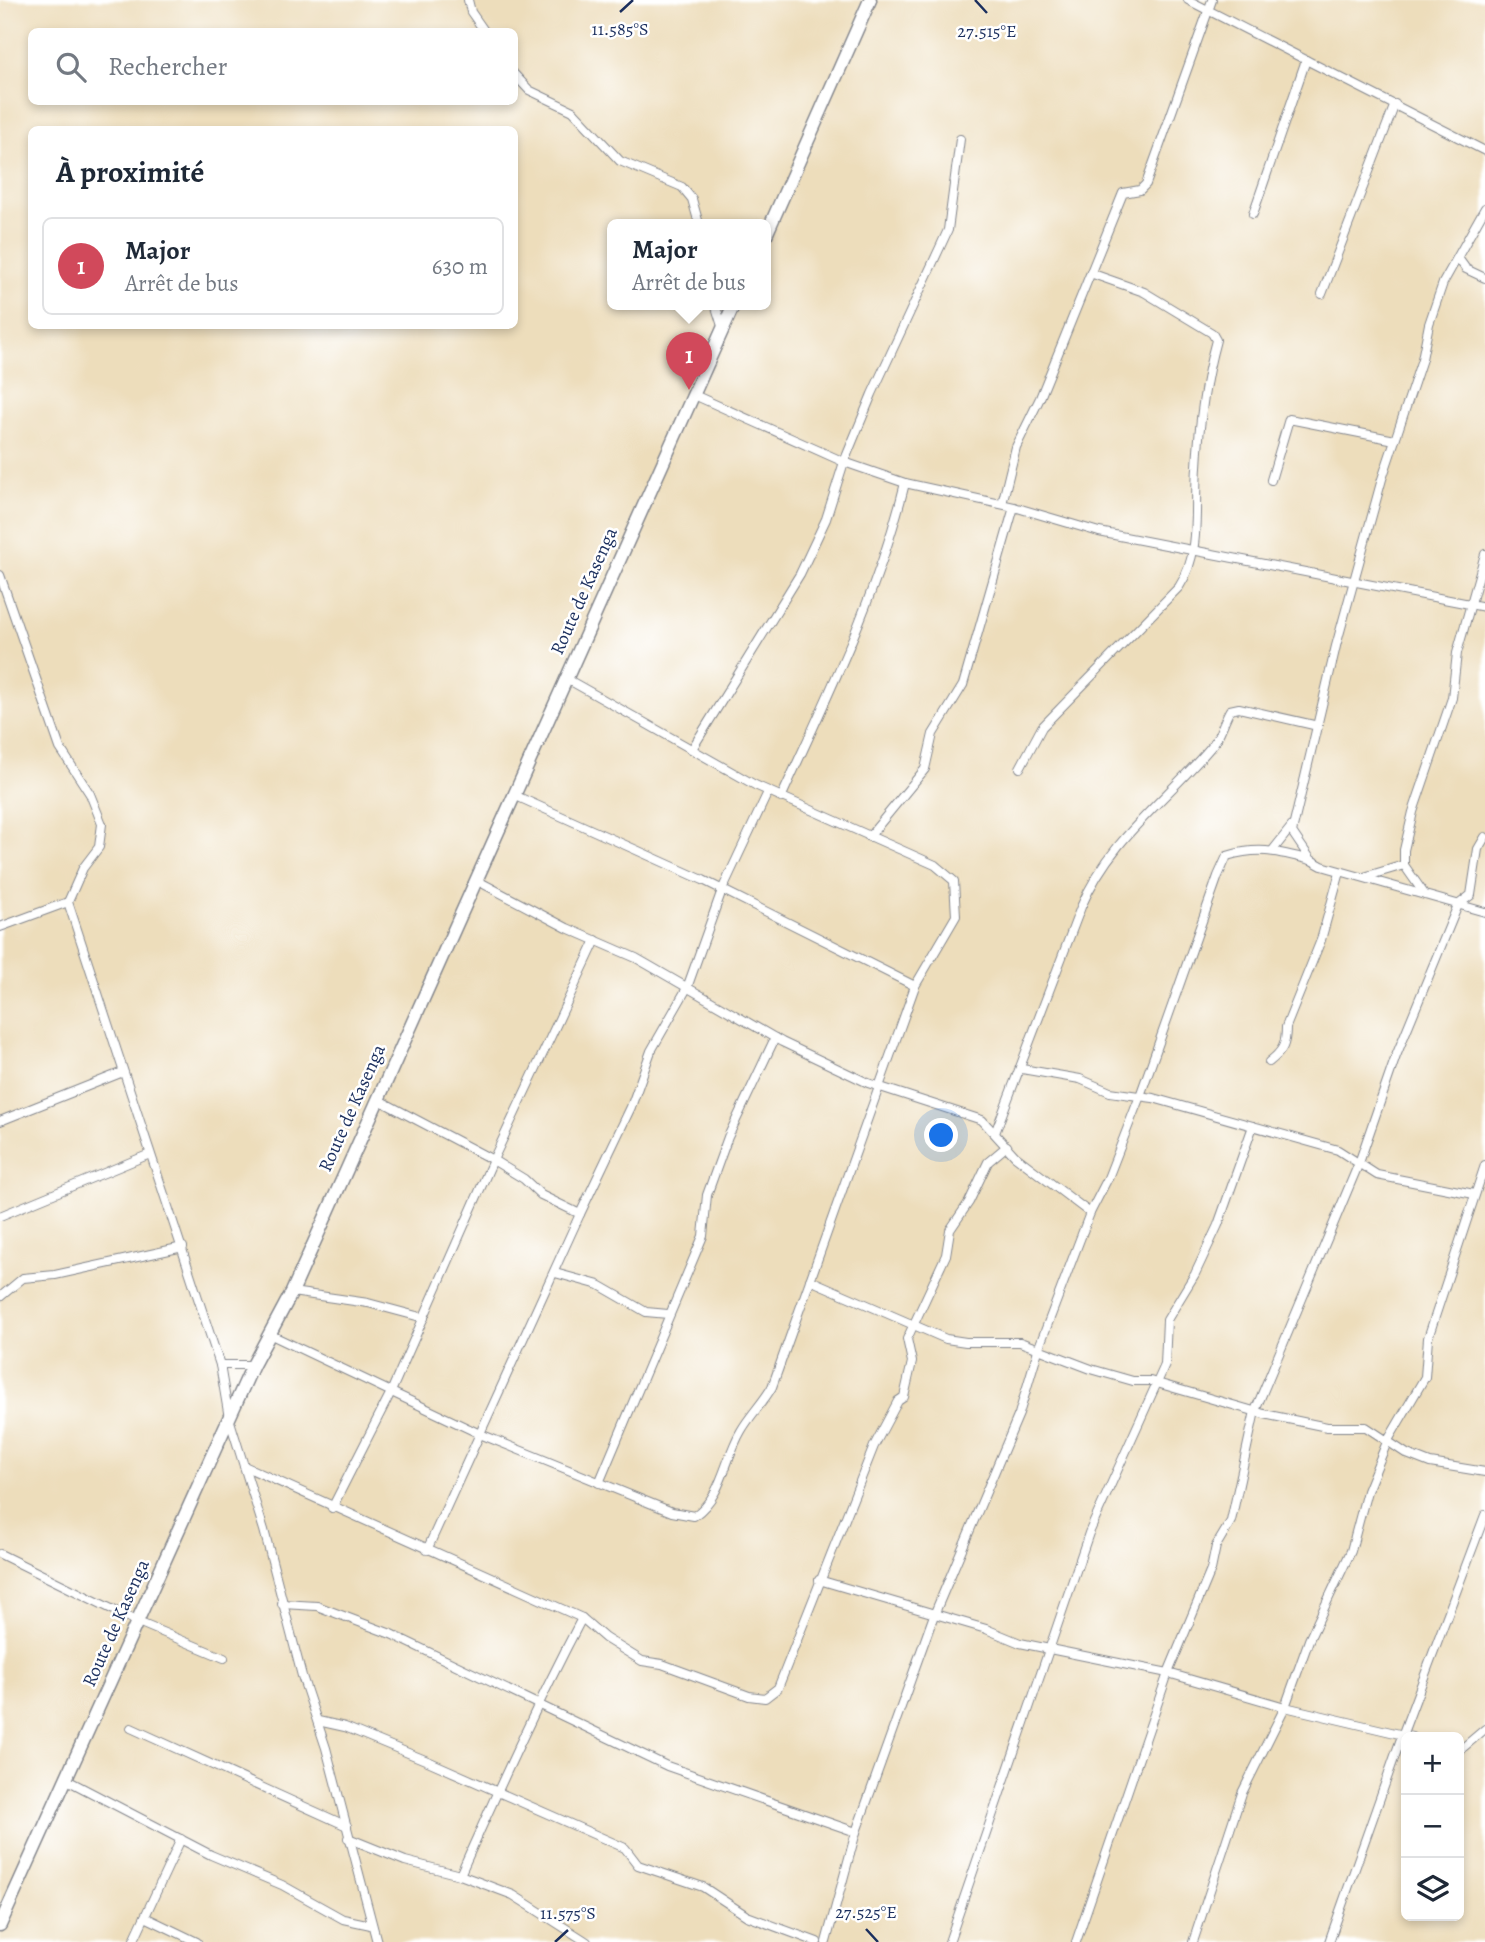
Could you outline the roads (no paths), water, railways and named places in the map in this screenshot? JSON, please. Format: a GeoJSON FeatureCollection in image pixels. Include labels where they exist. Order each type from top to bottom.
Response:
{"type":"FeatureCollection","features":[{"type":"Feature","properties":{"kind":"highway"},"geometry":{"type":"LineString","coordinates":[[771,224],[870,0]]}},
{"type":"Feature","properties":{"kind":"highway","name":"Route de Kasenga"},"geometry":{"type":"LineString","coordinates":[[0,1925],[253,1365],[292,1292],[731,310]]}},
{"type":"Feature","properties":{"kind":"street"},"geometry":{"type":"LineString","coordinates":[[468,0],[471,12],[482,28]]}},
{"type":"Feature","properties":{"kind":"street"},"geometry":{"type":"LineString","coordinates":[[1188,0],[1485,151]]}},
{"type":"Feature","properties":{"kind":"street"},"geometry":{"type":"LineString","coordinates":[[1002,504],[1019,440],[1041,398],[1093,274],[1123,193],[1140,190],[1146,184],[1212,0]]}},
{"type":"Feature","properties":{"kind":"street"},"geometry":{"type":"LineString","coordinates":[[1253,214],[1306,60]]}},
{"type":"Feature","properties":{"kind":"street"},"geometry":{"type":"LineString","coordinates":[[518,78],[529,90],[573,111],[620,160],[682,187],[692,199],[698,219]]}},
{"type":"Feature","properties":{"kind":"street"},"geometry":{"type":"LineString","coordinates":[[1321,294],[1395,104]]}},
{"type":"Feature","properties":{"kind":"street"},"geometry":{"type":"LineString","coordinates":[[692,750],[800,574],[826,519],[844,462],[939,244],[948,230],[960,139]]}},
{"type":"Feature","properties":{"kind":"street"},"geometry":{"type":"LineString","coordinates":[[1311,860],[1292,832],[1354,580],[1439,294],[1485,208]]}},
{"type":"Feature","properties":{"kind":"street"},"geometry":{"type":"LineString","coordinates":[[1458,258],[1466,269],[1485,278]]}},
{"type":"Feature","properties":{"kind":"street"},"geometry":{"type":"LineString","coordinates":[[1020,768],[1042,727],[1179,587],[1187,575],[1195,550],[1197,466],[1210,361],[1216,340],[1212,333],[1144,292],[1093,274]]}},
{"type":"Feature","properties":{"kind":"street"},"geometry":{"type":"LineString","coordinates":[[717,310],[723,329]]}},
{"type":"Feature","properties":{"kind":"street"},"geometry":{"type":"LineString","coordinates":[[692,394],[844,462],[905,483],[1014,507],[1099,532],[1485,607]]}},
{"type":"Feature","properties":{"kind":"street"},"geometry":{"type":"LineString","coordinates":[[1271,480],[1289,419],[1395,440]]}},
{"type":"Feature","properties":{"kind":"street"},"geometry":{"type":"LineString","coordinates":[[782,798],[875,583],[890,542],[905,483]]}},
{"type":"Feature","properties":{"kind":"street"},"geometry":{"type":"LineString","coordinates":[[869,836],[925,769],[933,734],[963,685],[1014,507]]}},
{"type":"Feature","properties":{"kind":"street"},"geometry":{"type":"LineString","coordinates":[[1425,895],[1404,865],[1404,850],[1413,811],[1452,698],[1457,653],[1485,554]]}},
{"type":"Feature","properties":{"kind":"street"},"geometry":{"type":"LineString","coordinates":[[0,575],[60,748],[90,794],[102,824],[99,847],[83,868],[78,886],[68,901],[0,927]]}},
{"type":"Feature","properties":{"kind":"street"},"geometry":{"type":"LineString","coordinates":[[269,1334],[390,1394],[480,1434],[672,1513],[694,1516],[706,1508],[728,1465],[739,1433],[772,1387],[915,986],[956,916],[954,881],[935,865],[768,792],[567,679]]}},
{"type":"Feature","properties":{"kind":"street"},"geometry":{"type":"LineString","coordinates":[[996,1133],[1094,874],[1120,841],[1213,746],[1230,710],[1239,708],[1318,726]]}},
{"type":"Feature","properties":{"kind":"street"},"geometry":{"type":"LineString","coordinates":[[427,1550],[626,1118],[651,1051],[687,988],[722,890],[768,792]]}},
{"type":"Feature","properties":{"kind":"street"},"geometry":{"type":"LineString","coordinates":[[514,795],[722,890],[915,986]]}},
{"type":"Feature","properties":{"kind":"street"},"geometry":{"type":"LineString","coordinates":[[1273,850],[1294,823]]}},
{"type":"Feature","properties":{"kind":"street"},"geometry":{"type":"LineString","coordinates":[[1076,1942],[1168,1673],[1211,1570],[1216,1546],[1231,1521],[1255,1412],[1359,1163],[1396,1056],[1458,905],[1471,895],[1478,849],[1485,836]]}},
{"type":"Feature","properties":{"kind":"street"},"geometry":{"type":"LineString","coordinates":[[826,1942],[856,1832],[934,1615],[1019,1414],[1039,1347],[1090,1213],[1108,1178],[1140,1097],[1227,856],[1249,849],[1273,850],[1311,860],[1360,878],[1485,912]]}},
{"type":"Feature","properties":{"kind":"street"},"geometry":{"type":"LineString","coordinates":[[1360,878],[1404,865]]}},
{"type":"Feature","properties":{"kind":"street"},"geometry":{"type":"LineString","coordinates":[[1269,1062],[1282,1052],[1286,1041],[1286,1027],[1321,940],[1340,872]]}},
{"type":"Feature","properties":{"kind":"street"},"geometry":{"type":"LineString","coordinates":[[476,880],[567,928],[636,958],[775,1038],[868,1083],[881,1084],[974,1117],[996,1133],[1021,1161],[1090,1213]]}},
{"type":"Feature","properties":{"kind":"street"},"geometry":{"type":"LineString","coordinates":[[68,901],[220,1365],[229,1418],[318,1721],[377,1942]]}},
{"type":"Feature","properties":{"kind":"street"},"geometry":{"type":"LineString","coordinates":[[332,1508],[390,1394],[493,1160],[596,940]]}},
{"type":"Feature","properties":{"kind":"street"},"geometry":{"type":"LineString","coordinates":[[599,1483],[703,1236],[707,1195],[729,1137],[775,1038]]}},
{"type":"Feature","properties":{"kind":"street"},"geometry":{"type":"LineString","coordinates":[[1022,1069],[1080,1079],[1110,1093],[1140,1097],[1338,1150],[1377,1175],[1474,1194]]}},
{"type":"Feature","properties":{"kind":"street"},"geometry":{"type":"LineString","coordinates":[[0,1121],[123,1072]]}},
{"type":"Feature","properties":{"kind":"street"},"geometry":{"type":"LineString","coordinates":[[377,1099],[493,1160],[524,1179],[541,1195],[580,1214]]}},
{"type":"Feature","properties":{"kind":"street"},"geometry":{"type":"LineString","coordinates":[[949,1942],[1089,1533],[1165,1365],[1167,1320],[1195,1274],[1218,1225],[1253,1126]]}},
{"type":"Feature","properties":{"kind":"street"},"geometry":{"type":"LineString","coordinates":[[244,1466],[332,1508],[582,1618],[605,1638],[642,1661],[662,1664],[749,1696],[765,1698],[778,1688],[874,1446],[898,1401],[904,1397],[912,1363],[907,1339],[946,1255],[955,1218],[969,1202],[988,1163],[1007,1146]]}},
{"type":"Feature","properties":{"kind":"street"},"geometry":{"type":"LineString","coordinates":[[0,1216],[150,1154]]}},
{"type":"Feature","properties":{"kind":"street"},"geometry":{"type":"LineString","coordinates":[[1193,1942],[1242,1793],[1285,1707],[1314,1629],[1351,1551],[1367,1491],[1387,1442],[1425,1377],[1428,1338],[1485,1166]]}},
{"type":"Feature","properties":{"kind":"street"},"geometry":{"type":"LineString","coordinates":[[0,1297],[23,1279],[183,1247]]}},
{"type":"Feature","properties":{"kind":"street"},"geometry":{"type":"LineString","coordinates":[[555,1273],[599,1285],[646,1312],[668,1314]]}},
{"type":"Feature","properties":{"kind":"street"},"geometry":{"type":"LineString","coordinates":[[810,1280],[946,1339],[966,1342],[1020,1342],[1091,1369],[1157,1384],[1255,1412],[1327,1427],[1366,1427],[1397,1449],[1430,1463],[1485,1472]]}},
{"type":"Feature","properties":{"kind":"street"},"geometry":{"type":"LineString","coordinates":[[292,1292],[368,1303],[424,1318]]}},
{"type":"Feature","properties":{"kind":"street"},"geometry":{"type":"LineString","coordinates":[[220,1365],[253,1365]]}},
{"type":"Feature","properties":{"kind":"street"},"geometry":{"type":"LineString","coordinates":[[1403,1732],[1485,1515]]}},
{"type":"Feature","properties":{"kind":"street"},"geometry":{"type":"LineString","coordinates":[[0,1554],[138,1622],[224,1658]]}},
{"type":"Feature","properties":{"kind":"street"},"geometry":{"type":"LineString","coordinates":[[819,1580],[986,1629],[1020,1643],[1168,1673],[1285,1707],[1401,1733]]}},
{"type":"Feature","properties":{"kind":"street"},"geometry":{"type":"LineString","coordinates":[[282,1604],[317,1606],[391,1634],[536,1706],[711,1784],[856,1832]]}},
{"type":"Feature","properties":{"kind":"street"},"geometry":{"type":"LineString","coordinates":[[460,1875],[472,1842],[498,1795],[536,1706],[582,1618]]}},
{"type":"Feature","properties":{"kind":"street"},"geometry":{"type":"LineString","coordinates":[[318,1721],[345,1727],[383,1742],[625,1849],[638,1865],[703,1887],[747,1916],[817,1942]]}},
{"type":"Feature","properties":{"kind":"street"},"geometry":{"type":"LineString","coordinates":[[131,1728],[347,1826]]}},
{"type":"Feature","properties":{"kind":"street"},"geometry":{"type":"LineString","coordinates":[[1464,1747],[1485,1729]]}},
{"type":"Feature","properties":{"kind":"street"},"geometry":{"type":"LineString","coordinates":[[1329,1942],[1401,1739]]}},
{"type":"Feature","properties":{"kind":"street"},"geometry":{"type":"LineString","coordinates":[[65,1779],[181,1839],[282,1885],[343,1919],[371,1925]]}},
{"type":"Feature","properties":{"kind":"street"},"geometry":{"type":"LineString","coordinates":[[348,1838],[405,1861],[460,1875],[513,1895],[587,1942]]}},
{"type":"Feature","properties":{"kind":"street"},"geometry":{"type":"LineString","coordinates":[[133,1942],[181,1839]]}},
{"type":"Feature","properties":{"kind":"street"},"geometry":{"type":"LineString","coordinates":[[145,1917],[197,1942]]}},
{"type":"Feature","properties":{"kind":"place","name":"Major"},"geometry":{"type":"Point","coordinates":[689,390]}}]}
